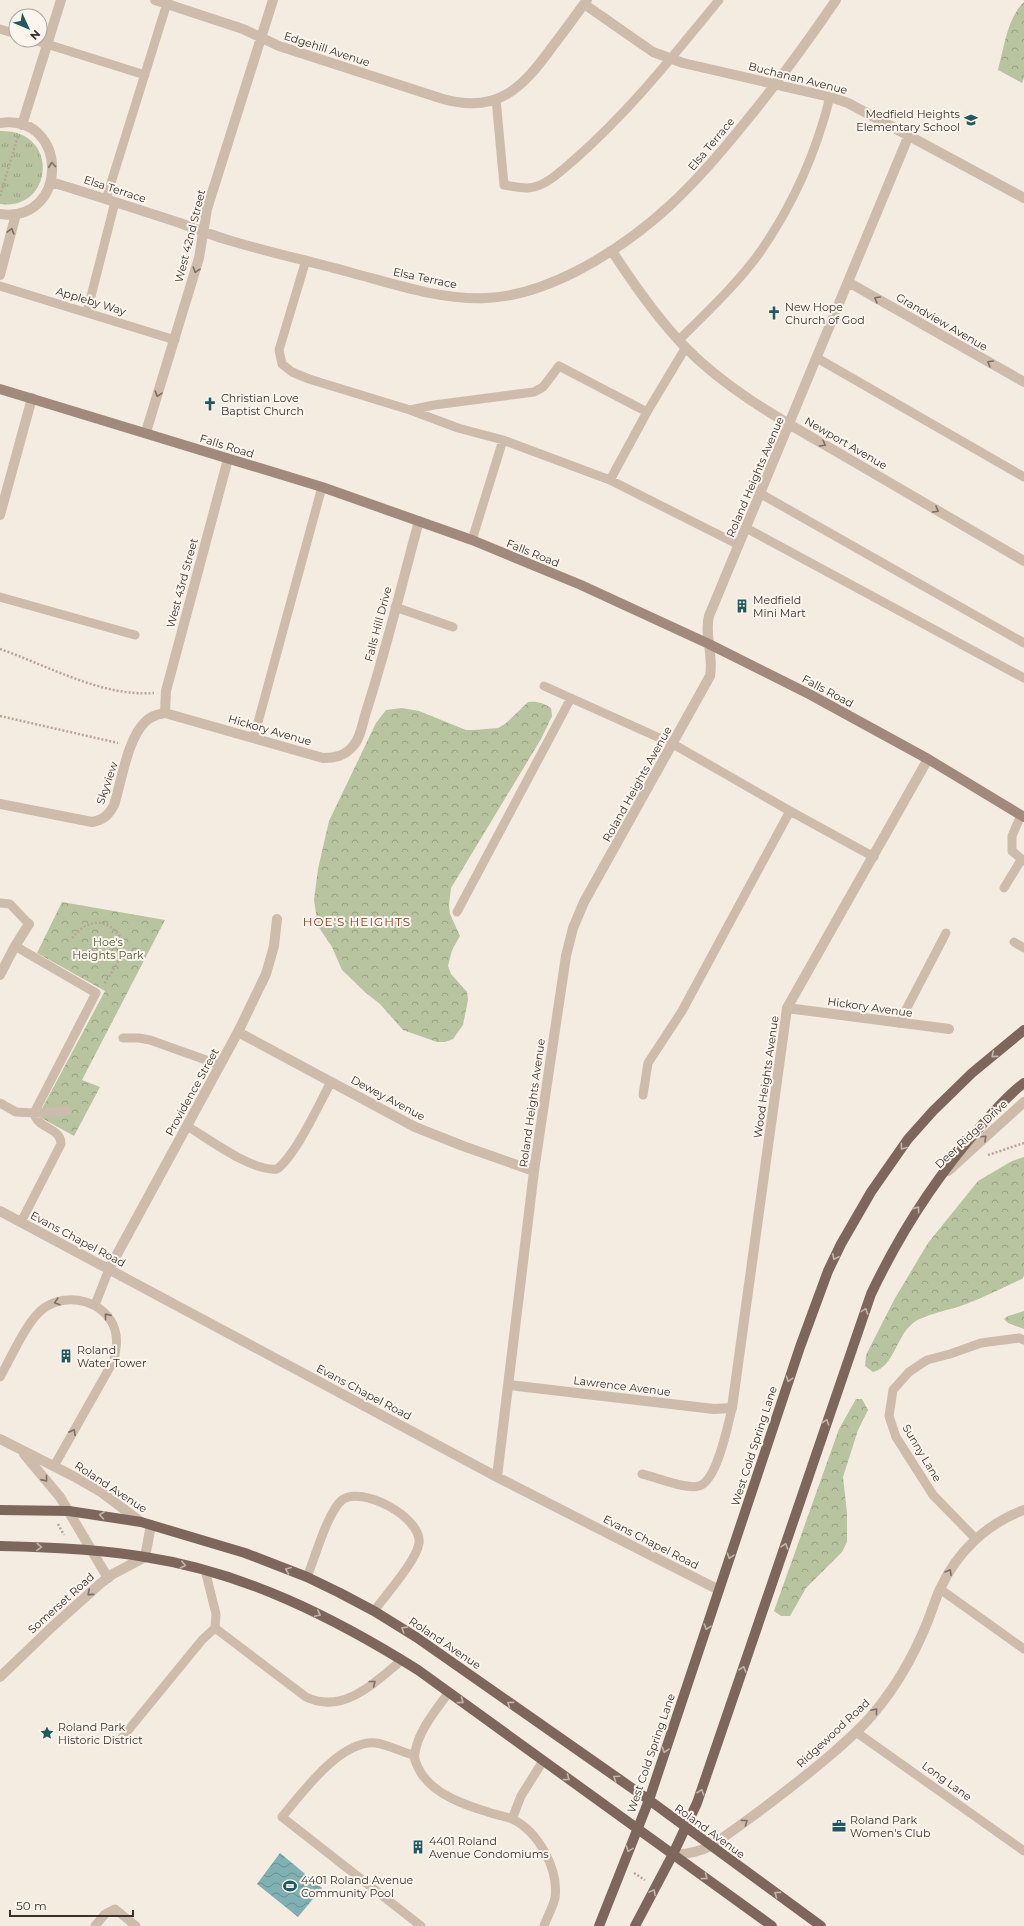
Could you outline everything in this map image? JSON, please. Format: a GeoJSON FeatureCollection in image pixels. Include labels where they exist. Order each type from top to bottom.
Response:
{"type":"FeatureCollection","features":[{"type":"Feature","properties":{"kind":"main road","name":"Falls Road"},"geometry":{"type":"LineString","coordinates":[[0,389],[146,432],[228,459],[322,487],[472,540],[581,585],[709,644],[811,695],[928,759],[1022,816]]}},
{"type":"Feature","properties":{"kind":"main road","name":"West Cold Spring Lane"},"geometry":{"type":"LineString","coordinates":[[599,1926],[649,1800],[800,1347],[828,1271],[847,1232],[888,1166],[933,1111],[972,1073],[1024,1030]]}},
{"type":"Feature","properties":{"kind":"main road"},"geometry":{"type":"LineString","coordinates":[[635,1926],[673,1854],[697,1803],[871,1294],[891,1252],[907,1224],[935,1184],[964,1146],[990,1116],[1024,1083]]}},
{"type":"Feature","properties":{"kind":"main road"},"geometry":{"type":"LineString","coordinates":[[0,1510],[69,1511],[141,1522]]}},
{"type":"Feature","properties":{"kind":"main road","name":"Roland Avenue"},"geometry":{"type":"LineString","coordinates":[[141,1522],[245,1553],[307,1577],[374,1611],[422,1641],[649,1800],[820,1926]]}},
{"type":"Feature","properties":{"kind":"main road"},"geometry":{"type":"LineString","coordinates":[[0,1546],[145,1557],[205,1570],[274,1594],[310,1610],[356,1633],[402,1660],[449,1692],[772,1926]]}},
{"type":"Feature","properties":{"kind":"street"},"geometry":{"type":"LineString","coordinates":[[48,44],[61,0]]}},
{"type":"Feature","properties":{"kind":"street","name":"Edgehill Avenue"},"geometry":{"type":"LineString","coordinates":[[155,0],[168,2],[243,29],[279,46],[455,102],[481,103],[507,94],[529,78],[585,2]]}},
{"type":"Feature","properties":{"kind":"street","name":"West 42nd Street"},"geometry":{"type":"LineString","coordinates":[[146,432],[199,258],[207,210],[273,0]]}},
{"type":"Feature","properties":{"kind":"street"},"geometry":{"type":"LineString","coordinates":[[776,84],[836,0]]}},
{"type":"Feature","properties":{"kind":"street","name":"Buchanan Avenue"},"geometry":{"type":"LineString","coordinates":[[585,2],[653,52],[670,59],[830,97],[864,110],[1024,198]]}},
{"type":"Feature","properties":{"kind":"street"},"geometry":{"type":"LineString","coordinates":[[22,125],[47,48]]}},
{"type":"Feature","properties":{"kind":"street","name":"Elsa Terrace"},"geometry":{"type":"LineString","coordinates":[[51,182],[203,232],[439,295],[486,298],[510,295],[536,289],[562,278],[612,251],[650,224],[694,183],[776,84]]}},
{"type":"Feature","properties":{"kind":"street"},"geometry":{"type":"LineString","coordinates":[[0,123],[12,122],[22,125],[39,135],[50,152],[53,171],[51,182],[45,195],[34,206],[16,214],[0,214]]}},
{"type":"Feature","properties":{"kind":"street","name":"Roland Heights Avenue"},"geometry":{"type":"LineString","coordinates":[[497,1477],[534,1171],[566,956],[573,928],[584,902],[710,676],[712,655],[709,644],[707,624],[709,616],[910,135]]}},
{"type":"Feature","properties":{"kind":"street"},"geometry":{"type":"LineString","coordinates":[[0,275],[16,214]]}},
{"type":"Feature","properties":{"kind":"street","name":"Newport Avenue"},"geometry":{"type":"LineString","coordinates":[[612,251],[648,304],[682,344],[728,385],[790,424],[1024,561]]}},
{"type":"Feature","properties":{"kind":"street","name":"Grandview Avenue"},"geometry":{"type":"LineString","coordinates":[[848,282],[1024,382]]}},
{"type":"Feature","properties":{"kind":"street"},"geometry":{"type":"LineString","coordinates":[[0,515],[2,498],[32,398]]}},
{"type":"Feature","properties":{"kind":"street","name":"West 43rd Street"},"geometry":{"type":"LineString","coordinates":[[165,713],[165,692],[228,459]]}},
{"type":"Feature","properties":{"kind":"street","name":"Falls Hill Drive"},"geometry":{"type":"LineString","coordinates":[[359,733],[419,521]]}},
{"type":"Feature","properties":{"kind":"street","name":"Hickory Avenue"},"geometry":{"type":"LineString","coordinates":[[165,713],[254,737],[323,758],[333,758],[342,755],[354,745],[359,733]]}},
{"type":"Feature","properties":{"kind":"street","name":"Skyview"},"geometry":{"type":"LineString","coordinates":[[0,804],[92,822],[99,821],[111,812],[130,748],[138,732],[146,721],[156,715],[165,713]]}},
{"type":"Feature","properties":{"kind":"street","name":"Wood Heights Avenue"},"geometry":{"type":"LineString","coordinates":[[732,1408],[787,1008],[874,857],[928,759]]}},
{"type":"Feature","properties":{"kind":"street","name":"Providence Street"},"geometry":{"type":"LineString","coordinates":[[109,1269],[238,1032],[266,974],[274,946],[277,919]]}},
{"type":"Feature","properties":{"kind":"street"},"geometry":{"type":"LineString","coordinates":[[0,975],[15,946],[29,924]]}},
{"type":"Feature","properties":{"kind":"street","name":"Hickory Avenue"},"geometry":{"type":"LineString","coordinates":[[787,1008],[949,1030]]}},
{"type":"Feature","properties":{"kind":"street","name":"Dewey Avenue"},"geometry":{"type":"LineString","coordinates":[[238,1032],[415,1127],[534,1171]]}},
{"type":"Feature","properties":{"kind":"street","name":"Deer Ridge Drive"},"geometry":{"type":"LineString","coordinates":[[935,1184],[1024,1102]]}},
{"type":"Feature","properties":{"kind":"street","name":"Evans Chapel Road"},"geometry":{"type":"LineString","coordinates":[[0,1211],[497,1477],[719,1590]]}},
{"type":"Feature","properties":{"kind":"street","name":"Lawrence Avenue"},"geometry":{"type":"LineString","coordinates":[[509,1385],[714,1409],[732,1408]]}},
{"type":"Feature","properties":{"kind":"street","name":"Roland Avenue"},"geometry":{"type":"LineString","coordinates":[[0,1438],[101,1492],[141,1522]]}},
{"type":"Feature","properties":{"kind":"street","name":"Roland Avenue"},"geometry":{"type":"LineString","coordinates":[[20,1450],[44,1477],[69,1511],[108,1578]]}},
{"type":"Feature","properties":{"kind":"street","name":"Ridgewood Road"},"geometry":{"type":"LineString","coordinates":[[673,1854],[699,1852],[712,1846],[807,1775],[856,1732],[880,1705],[898,1678],[924,1629],[940,1589],[950,1569],[975,1538],[1008,1516],[1024,1510]]}},
{"type":"Feature","properties":{"kind":"street"},"geometry":{"type":"LineString","coordinates":[[145,1557],[151,1525]]}},
{"type":"Feature","properties":{"kind":"street","name":"Somerset Road"},"geometry":{"type":"LineString","coordinates":[[0,1677],[53,1626],[108,1578],[145,1557]]}},
{"type":"Feature","properties":{"kind":"lane"},"geometry":{"type":"LineString","coordinates":[[496,99],[504,185],[526,188],[535,187],[564,168],[625,111],[719,0]]}},
{"type":"Feature","properties":{"kind":"lane"},"geometry":{"type":"LineString","coordinates":[[87,312],[110,201],[145,75],[168,2]]}},
{"type":"Feature","properties":{"kind":"lane"},"geometry":{"type":"LineString","coordinates":[[48,44],[145,75]]}},
{"type":"Feature","properties":{"kind":"lane"},"geometry":{"type":"LineString","coordinates":[[610,480],[682,344],[745,271],[772,233],[802,178],[823,127],[830,97]]}},
{"type":"Feature","properties":{"kind":"lane"},"geometry":{"type":"LineString","coordinates":[[306,260],[279,350],[282,364],[292,372],[308,379],[410,410],[458,428],[503,440],[610,480],[739,545]]}},
{"type":"Feature","properties":{"kind":"lane","name":"Appleby Way"},"geometry":{"type":"LineString","coordinates":[[0,286],[174,340]]}},
{"type":"Feature","properties":{"kind":"lane"},"geometry":{"type":"LineString","coordinates":[[817,358],[1024,477]]}},
{"type":"Feature","properties":{"kind":"lane"},"geometry":{"type":"LineString","coordinates":[[410,410],[434,405],[534,392],[543,387],[559,366],[647,412]]}},
{"type":"Feature","properties":{"kind":"lane"},"geometry":{"type":"LineString","coordinates":[[472,540],[503,440]]}},
{"type":"Feature","properties":{"kind":"lane"},"geometry":{"type":"LineString","coordinates":[[254,737],[322,487]]}},
{"type":"Feature","properties":{"kind":"lane"},"geometry":{"type":"LineString","coordinates":[[761,494],[1024,643]]}},
{"type":"Feature","properties":{"kind":"lane"},"geometry":{"type":"LineString","coordinates":[[746,528],[1024,678]]}},
{"type":"Feature","properties":{"kind":"lane"},"geometry":{"type":"LineString","coordinates":[[0,597],[135,635]]}},
{"type":"Feature","properties":{"kind":"lane"},"geometry":{"type":"LineString","coordinates":[[395,607],[453,627]]}},
{"type":"Feature","properties":{"kind":"lane"},"geometry":{"type":"LineString","coordinates":[[544,686],[673,744],[874,857]]}},
{"type":"Feature","properties":{"kind":"lane"},"geometry":{"type":"LineString","coordinates":[[457,912],[571,698]]}},
{"type":"Feature","properties":{"kind":"lane"},"geometry":{"type":"LineString","coordinates":[[643,1095],[648,1064],[682,1010],[790,811]]}},
{"type":"Feature","properties":{"kind":"lane"},"geometry":{"type":"LineString","coordinates":[[1004,888],[1022,861],[1012,852],[1012,836],[1022,816]]}},
{"type":"Feature","properties":{"kind":"lane"},"geometry":{"type":"LineString","coordinates":[[0,903],[10,904],[29,924]]}},
{"type":"Feature","properties":{"kind":"lane"},"geometry":{"type":"LineString","coordinates":[[899,1023],[946,933]]}},
{"type":"Feature","properties":{"kind":"lane"},"geometry":{"type":"LineString","coordinates":[[1014,942],[1024,948]]}},
{"type":"Feature","properties":{"kind":"lane"},"geometry":{"type":"LineString","coordinates":[[15,946],[96,993],[34,1112],[38,1122],[58,1134],[61,1144],[21,1222]]}},
{"type":"Feature","properties":{"kind":"lane"},"geometry":{"type":"LineString","coordinates":[[123,1038],[150,1040],[220,1065]]}},
{"type":"Feature","properties":{"kind":"lane"},"geometry":{"type":"LineString","coordinates":[[187,1126],[244,1160],[261,1167],[277,1169],[282,1165],[293,1150],[331,1082]]}},
{"type":"Feature","properties":{"kind":"lane"},"geometry":{"type":"LineString","coordinates":[[0,1103],[16,1112],[67,1111]]}},
{"type":"Feature","properties":{"kind":"lane"},"geometry":{"type":"LineString","coordinates":[[95,1305],[109,1269]]}},
{"type":"Feature","properties":{"kind":"lane"},"geometry":{"type":"LineString","coordinates":[[0,1377],[33,1318],[45,1307],[60,1300],[69,1299],[87,1302],[95,1305],[112,1322],[117,1340],[114,1360],[54,1466]]}},
{"type":"Feature","properties":{"kind":"lane","name":"Sunny Lane"},"geometry":{"type":"LineString","coordinates":[[975,1538],[933,1495],[896,1437],[889,1416],[892,1390],[909,1372],[927,1360],[981,1343],[1019,1338],[1024,1340]]}},
{"type":"Feature","properties":{"kind":"lane"},"geometry":{"type":"LineString","coordinates":[[642,1474],[691,1487],[700,1486],[710,1478],[716,1464],[732,1408]]}},
{"type":"Feature","properties":{"kind":"lane"},"geometry":{"type":"LineString","coordinates":[[307,1577],[331,1514],[343,1499],[357,1495],[393,1509],[410,1521],[415,1527],[419,1535],[419,1543],[412,1559],[374,1611]]}},
{"type":"Feature","properties":{"kind":"lane"},"geometry":{"type":"LineString","coordinates":[[121,1739],[202,1640],[215,1628],[216,1614],[205,1570]]}},
{"type":"Feature","properties":{"kind":"lane"},"geometry":{"type":"LineString","coordinates":[[940,1589],[1024,1649]]}},
{"type":"Feature","properties":{"kind":"lane"},"geometry":{"type":"LineString","coordinates":[[215,1628],[306,1696],[315,1701],[341,1701],[360,1693],[402,1660]]}},
{"type":"Feature","properties":{"kind":"lane"},"geometry":{"type":"LineString","coordinates":[[449,1692],[425,1728],[414,1755],[416,1765],[424,1776],[437,1789],[465,1804],[512,1819],[525,1829],[538,1843],[549,1860],[555,1876],[554,1898],[544,1926]]}},
{"type":"Feature","properties":{"kind":"lane","name":"Long Lane"},"geometry":{"type":"LineString","coordinates":[[856,1732],[1024,1851]]}},
{"type":"Feature","properties":{"kind":"lane"},"geometry":{"type":"LineString","coordinates":[[414,1755],[375,1743],[359,1745],[320,1772],[282,1817],[422,1926]]}},
{"type":"Feature","properties":{"kind":"lane"},"geometry":{"type":"LineString","coordinates":[[512,1819],[521,1796],[543,1761]]}},
{"type":"Feature","properties":{"kind":"lane"},"geometry":{"type":"LineString","coordinates":[[95,1926],[105,1914],[115,1909],[136,1926]]}},
{"type":"Feature","properties":{"kind":"path"},"geometry":{"type":"LineString","coordinates":[[0,196],[22,125]]}},
{"type":"Feature","properties":{"kind":"path"},"geometry":{"type":"LineString","coordinates":[[0,649],[59,673],[111,689],[144,694],[165,692]]}},
{"type":"Feature","properties":{"kind":"path"},"geometry":{"type":"LineString","coordinates":[[0,716],[119,743]]}},
{"type":"Feature","properties":{"kind":"path"},"geometry":{"type":"LineString","coordinates":[[72,938],[79,930],[88,924],[98,922],[106,924],[114,930],[123,944],[121,955],[103,987],[96,993]]}},
{"type":"Feature","properties":{"kind":"path"},"geometry":{"type":"LineString","coordinates":[[988,1154],[1024,1143]]}},
{"type":"Feature","properties":{"kind":"path"},"geometry":{"type":"LineString","coordinates":[[55,1519],[67,1539]]}},
{"type":"Feature","properties":{"kind":"path"},"geometry":{"type":"LineString","coordinates":[[634,1873],[645,1880]]}},
{"type":"Feature","properties":{"kind":"green space"},"geometry":{"type":"Polygon","coordinates":[[[1024,2],[1024,78],[1022,83],[998,70],[1010,25],[1018,9],[1024,2]]]}},
{"type":"Feature","properties":{"kind":"green space"},"geometry":{"type":"Polygon","coordinates":[[[0,131],[19,134],[33,143],[41,155],[43,169],[40,183],[31,195],[18,203],[0,204],[0,131]]]}},
{"type":"Feature","properties":{"kind":"green space"},"geometry":{"type":"Polygon","coordinates":[[[528,702],[538,702],[548,706],[551,708],[552,716],[541,739],[451,888],[449,905],[450,914],[460,936],[452,950],[448,966],[451,974],[467,992],[468,1000],[463,1025],[453,1039],[445,1042],[437,1042],[403,1030],[380,1004],[342,970],[332,947],[318,926],[314,900],[318,869],[329,821],[376,723],[386,710],[402,708],[419,711],[466,730],[474,730],[498,728],[505,724],[528,702]]]}},
{"type":"Feature","properties":{"kind":"green space","name":"Hoe's Heights Park"},"geometry":{"type":"Polygon","coordinates":[[[62,902],[165,920],[82,1080],[100,1087],[74,1136],[38,1116],[105,991],[37,953],[62,902]]]}},
{"type":"Feature","properties":{"kind":"green space"},"geometry":{"type":"Polygon","coordinates":[[[1024,1157],[1024,1276],[1022,1279],[973,1301],[930,1315],[912,1324],[902,1336],[886,1364],[873,1372],[865,1366],[866,1355],[894,1300],[928,1243],[978,1181],[1012,1161],[1024,1157]]]}},
{"type":"Feature","properties":{"kind":"green space"},"geometry":{"type":"Polygon","coordinates":[[[1024,1311],[1024,1329],[1008,1323],[1004,1319],[1008,1316],[1024,1311]]]}},
{"type":"Feature","properties":{"kind":"green space"},"geometry":{"type":"Polygon","coordinates":[[[856,1399],[862,1399],[868,1410],[858,1430],[843,1477],[847,1513],[847,1542],[842,1552],[806,1588],[790,1616],[781,1616],[774,1611],[839,1429],[856,1399]]]}},
{"type":"Feature","properties":{"kind":"water","name":"4401 Roland Avenue Community Pool"},"geometry":{"type":"Polygon","coordinates":[[[280,1853],[322,1888],[298,1917],[257,1884],[280,1853]]]}},
{"type":"Feature","properties":{"kind":"place","name":"Medfield Heights Elementary School"},"geometry":{"type":"Point","coordinates":[971,120]}},
{"type":"Feature","properties":{"kind":"place","name":"New Hope Church of God"},"geometry":{"type":"Point","coordinates":[774,313]}},
{"type":"Feature","properties":{"kind":"place","name":"Christian Love Baptist Church"},"geometry":{"type":"Point","coordinates":[210,404]}},
{"type":"Feature","properties":{"kind":"place","name":"Medfield Mini Mart"},"geometry":{"type":"Point","coordinates":[742,606]}},
{"type":"Feature","properties":{"kind":"place","name":"Roland Water Tower"},"geometry":{"type":"Point","coordinates":[66,1356]}},
{"type":"Feature","properties":{"kind":"place","name":"Roland Park Historic District"},"geometry":{"type":"Point","coordinates":[47,1733]}},
{"type":"Feature","properties":{"kind":"place","name":"Roland Park Women's Club"},"geometry":{"type":"Point","coordinates":[839,1826]}},
{"type":"Feature","properties":{"kind":"place","name":"4401 Roland Avenue Condomiums"},"geometry":{"type":"Point","coordinates":[418,1847]}},
{"type":"Feature","properties":{"kind":"place","name":"4401 Roland Avenue Community Pool"},"geometry":{"type":"Point","coordinates":[290,1886]}},
{"type":"Feature","properties":{"kind":"district","name":"HOE'S HEIGHTS"},"geometry":{"type":"Point","coordinates":[357,922]}}]}
